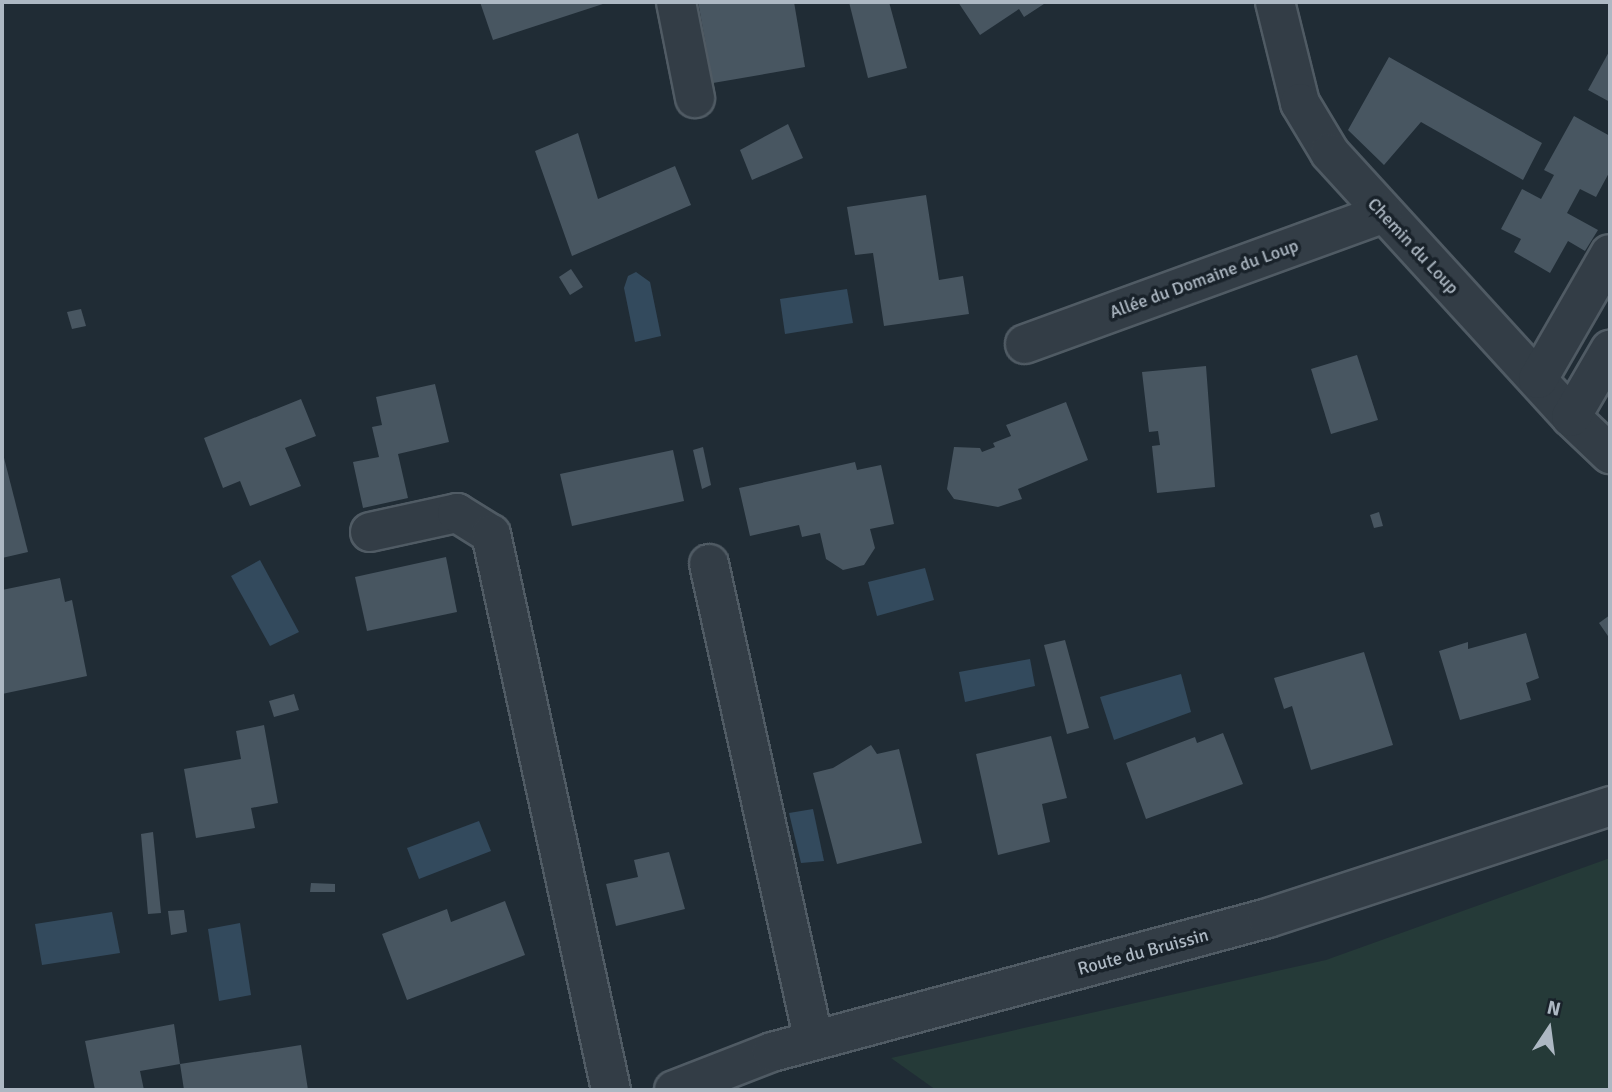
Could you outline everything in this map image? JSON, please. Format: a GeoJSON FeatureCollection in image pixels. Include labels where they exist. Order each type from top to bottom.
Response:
{"type":"FeatureCollection","features":[{"type":"Feature","properties":{"kind":"street"},"geometry":{"type":"LineString","coordinates":[[677,2],[695,98]]}},
{"type":"Feature","properties":{"kind":"street","name":"Chemin du Loup"},"geometry":{"type":"LineString","coordinates":[[1275,2],[1300,103],[1330,153],[1383,215],[1571,417],[1610,454]]}},
{"type":"Feature","properties":{"kind":"street","name":"Allée du Domaine du Loup"},"geometry":{"type":"LineString","coordinates":[[1026,344],[1383,215]]}},
{"type":"Feature","properties":{"kind":"street"},"geometry":{"type":"LineString","coordinates":[[1538,379],[1610,254]]}},
{"type":"Feature","properties":{"kind":"street"},"geometry":{"type":"LineString","coordinates":[[1571,417],[1610,349]]}},
{"type":"Feature","properties":{"kind":"street"},"geometry":{"type":"LineString","coordinates":[[370,532],[457,513],[491,534],[611,1090]]}},
{"type":"Feature","properties":{"kind":"street"},"geometry":{"type":"LineString","coordinates":[[709,564],[814,1041]]}},
{"type":"Feature","properties":{"kind":"street","name":"Route du Bruissin"},"geometry":{"type":"LineString","coordinates":[[674,1090],[814,1041],[1268,918],[1610,806]]}},
{"type":"Feature","properties":{"kind":"green space"},"geometry":{"type":"Polygon","coordinates":[[[1610,858],[1610,1090],[936,1090],[891,1058],[1326,960],[1610,858]]]}},
{"type":"Feature","properties":{"kind":"water"},"geometry":{"type":"Polygon","coordinates":[[[636,272],[650,282],[661,336],[635,342],[624,288],[628,276],[636,272]]]}},
{"type":"Feature","properties":{"kind":"water"},"geometry":{"type":"Polygon","coordinates":[[[847,289],[853,323],[785,334],[780,299],[847,289]]]}},
{"type":"Feature","properties":{"kind":"water"},"geometry":{"type":"Polygon","coordinates":[[[260,560],[299,632],[270,646],[231,576],[260,560]]]}},
{"type":"Feature","properties":{"kind":"water"},"geometry":{"type":"Polygon","coordinates":[[[925,568],[934,600],[877,616],[868,582],[925,568]]]}},
{"type":"Feature","properties":{"kind":"water"},"geometry":{"type":"Polygon","coordinates":[[[1030,659],[1035,686],[965,702],[959,672],[1030,659]]]}},
{"type":"Feature","properties":{"kind":"water"},"geometry":{"type":"Polygon","coordinates":[[[1181,674],[1191,712],[1114,740],[1100,697],[1181,674]]]}},
{"type":"Feature","properties":{"kind":"water"},"geometry":{"type":"Polygon","coordinates":[[[813,809],[824,861],[801,863],[789,813],[813,809]]]}},
{"type":"Feature","properties":{"kind":"water"},"geometry":{"type":"Polygon","coordinates":[[[479,821],[491,851],[419,879],[407,848],[479,821]]]}},
{"type":"Feature","properties":{"kind":"water"},"geometry":{"type":"Polygon","coordinates":[[[112,912],[120,953],[42,965],[35,924],[112,912]]]}},
{"type":"Feature","properties":{"kind":"water"},"geometry":{"type":"Polygon","coordinates":[[[240,923],[251,995],[219,1001],[208,929],[240,923]]]}},
{"type":"Feature","properties":{"kind":"building"},"geometry":{"type":"Polygon","coordinates":[[[480,2],[609,2],[493,40],[480,2]]]}},
{"type":"Feature","properties":{"kind":"building"},"geometry":{"type":"Polygon","coordinates":[[[698,2],[794,2],[805,67],[713,83],[698,2]]]}},
{"type":"Feature","properties":{"kind":"building"},"geometry":{"type":"Polygon","coordinates":[[[849,2],[889,2],[907,68],[868,78],[849,2]]]}},
{"type":"Feature","properties":{"kind":"building"},"geometry":{"type":"Polygon","coordinates":[[[958,2],[1047,2],[1024,17],[1019,9],[980,35],[958,2]]]}},
{"type":"Feature","properties":{"kind":"building"},"geometry":{"type":"Polygon","coordinates":[[[1610,50],[1610,102],[1588,90],[1610,50]]]}},
{"type":"Feature","properties":{"kind":"building"},"geometry":{"type":"Polygon","coordinates":[[[1389,57],[1542,143],[1523,180],[1421,122],[1384,165],[1348,130],[1389,57]]]}},
{"type":"Feature","properties":{"kind":"building"},"geometry":{"type":"Polygon","coordinates":[[[1574,116],[1610,136],[1610,171],[1596,197],[1580,189],[1567,213],[1598,230],[1585,251],[1568,241],[1550,273],[1514,252],[1521,239],[1501,229],[1522,189],[1541,199],[1554,175],[1544,170],[1574,116]]]}},
{"type":"Feature","properties":{"kind":"building"},"geometry":{"type":"Polygon","coordinates":[[[788,124],[803,158],[752,180],[740,150],[788,124]]]}},
{"type":"Feature","properties":{"kind":"building"},"geometry":{"type":"Polygon","coordinates":[[[578,133],[598,199],[675,166],[691,205],[572,256],[535,151],[578,133]]]}},
{"type":"Feature","properties":{"kind":"building"},"geometry":{"type":"Polygon","coordinates":[[[926,195],[939,280],[963,276],[969,314],[884,326],[873,253],[855,255],[847,207],[926,195]]]}},
{"type":"Feature","properties":{"kind":"building"},"geometry":{"type":"Polygon","coordinates":[[[571,269],[583,287],[570,295],[559,277],[571,269]]]}},
{"type":"Feature","properties":{"kind":"building"},"geometry":{"type":"Polygon","coordinates":[[[81,309],[86,326],[72,329],[67,312],[81,309]]]}},
{"type":"Feature","properties":{"kind":"building"},"geometry":{"type":"Polygon","coordinates":[[[1357,355],[1378,420],[1331,434],[1311,369],[1357,355]]]}},
{"type":"Feature","properties":{"kind":"building"},"geometry":{"type":"Polygon","coordinates":[[[1206,366],[1215,487],[1157,493],[1152,446],[1160,445],[1158,431],[1149,432],[1142,372],[1206,366]]]}},
{"type":"Feature","properties":{"kind":"building"},"geometry":{"type":"Polygon","coordinates":[[[435,384],[449,442],[398,454],[408,498],[363,508],[353,462],[379,457],[372,427],[382,425],[376,397],[435,384]]]}},
{"type":"Feature","properties":{"kind":"building"},"geometry":{"type":"Polygon","coordinates":[[[301,399],[316,436],[285,448],[301,486],[250,506],[240,481],[223,488],[204,438],[301,399]]]}},
{"type":"Feature","properties":{"kind":"building"},"geometry":{"type":"Polygon","coordinates":[[[1066,402],[1088,460],[1018,489],[1022,499],[998,507],[954,499],[947,489],[954,447],[980,448],[982,452],[995,447],[993,443],[1011,436],[1006,425],[1066,402]]]}},
{"type":"Feature","properties":{"kind":"building"},"geometry":{"type":"Polygon","coordinates":[[[703,447],[711,485],[702,489],[693,450],[703,447]]]}},
{"type":"Feature","properties":{"kind":"building"},"geometry":{"type":"Polygon","coordinates":[[[2,450],[28,552],[2,558],[2,450]]]}},
{"type":"Feature","properties":{"kind":"building"},"geometry":{"type":"Polygon","coordinates":[[[673,450],[684,501],[572,526],[560,474],[673,450]]]}},
{"type":"Feature","properties":{"kind":"building"},"geometry":{"type":"Polygon","coordinates":[[[855,462],[857,470],[881,465],[894,524],[870,529],[875,548],[864,565],[843,570],[826,559],[820,533],[802,537],[799,525],[750,536],[739,488],[855,462]]]}},
{"type":"Feature","properties":{"kind":"building"},"geometry":{"type":"Polygon","coordinates":[[[1379,512],[1383,526],[1374,528],[1370,515],[1379,512]]]}},
{"type":"Feature","properties":{"kind":"building"},"geometry":{"type":"Polygon","coordinates":[[[446,557],[457,612],[367,631],[355,577],[446,557]]]}},
{"type":"Feature","properties":{"kind":"building"},"geometry":{"type":"Polygon","coordinates":[[[60,578],[65,602],[72,600],[87,676],[2,694],[2,590],[60,578]]]}},
{"type":"Feature","properties":{"kind":"building"},"geometry":{"type":"Polygon","coordinates":[[[1610,615],[1610,639],[1599,623],[1610,615]]]}},
{"type":"Feature","properties":{"kind":"building"},"geometry":{"type":"Polygon","coordinates":[[[1526,633],[1539,678],[1526,683],[1531,700],[1460,720],[1439,651],[1468,642],[1468,649],[1526,633]]]}},
{"type":"Feature","properties":{"kind":"building"},"geometry":{"type":"Polygon","coordinates":[[[1065,640],[1089,728],[1067,734],[1044,645],[1065,640]]]}},
{"type":"Feature","properties":{"kind":"building"},"geometry":{"type":"Polygon","coordinates":[[[1364,652],[1393,745],[1311,770],[1292,706],[1284,709],[1274,678],[1364,652]]]}},
{"type":"Feature","properties":{"kind":"building"},"geometry":{"type":"Polygon","coordinates":[[[294,694],[299,710],[274,717],[269,701],[294,694]]]}},
{"type":"Feature","properties":{"kind":"building"},"geometry":{"type":"Polygon","coordinates":[[[264,725],[278,803],[251,808],[255,828],[196,838],[184,769],[241,759],[236,731],[264,725]]]}},
{"type":"Feature","properties":{"kind":"building"},"geometry":{"type":"Polygon","coordinates":[[[1223,733],[1243,784],[1146,819],[1126,763],[1195,737],[1197,743],[1223,733]]]}},
{"type":"Feature","properties":{"kind":"building"},"geometry":{"type":"Polygon","coordinates":[[[1051,736],[1067,798],[1042,804],[1050,842],[998,855],[976,754],[1051,736]]]}},
{"type":"Feature","properties":{"kind":"building"},"geometry":{"type":"Polygon","coordinates":[[[871,745],[877,754],[899,749],[922,843],[837,864],[813,773],[833,768],[871,745]]]}},
{"type":"Feature","properties":{"kind":"building"},"geometry":{"type":"Polygon","coordinates":[[[153,832],[161,913],[148,914],[141,834],[153,832]]]}},
{"type":"Feature","properties":{"kind":"building"},"geometry":{"type":"Polygon","coordinates":[[[669,852],[685,909],[616,926],[606,884],[638,877],[634,860],[669,852]]]}},
{"type":"Feature","properties":{"kind":"building"},"geometry":{"type":"Polygon","coordinates":[[[311,883],[335,884],[335,892],[310,892],[311,883]]]}},
{"type":"Feature","properties":{"kind":"building"},"geometry":{"type":"Polygon","coordinates":[[[505,901],[525,955],[407,1000],[382,934],[447,909],[451,922],[505,901]]]}},
{"type":"Feature","properties":{"kind":"building"},"geometry":{"type":"Polygon","coordinates":[[[184,910],[187,932],[171,935],[168,911],[184,910]]]}},
{"type":"Feature","properties":{"kind":"building"},"geometry":{"type":"Polygon","coordinates":[[[174,1024],[180,1064],[140,1071],[144,1090],[95,1090],[85,1041],[174,1024]]]}},
{"type":"Feature","properties":{"kind":"building"},"geometry":{"type":"Polygon","coordinates":[[[301,1045],[308,1090],[184,1090],[180,1064],[301,1045]]]}}]}
